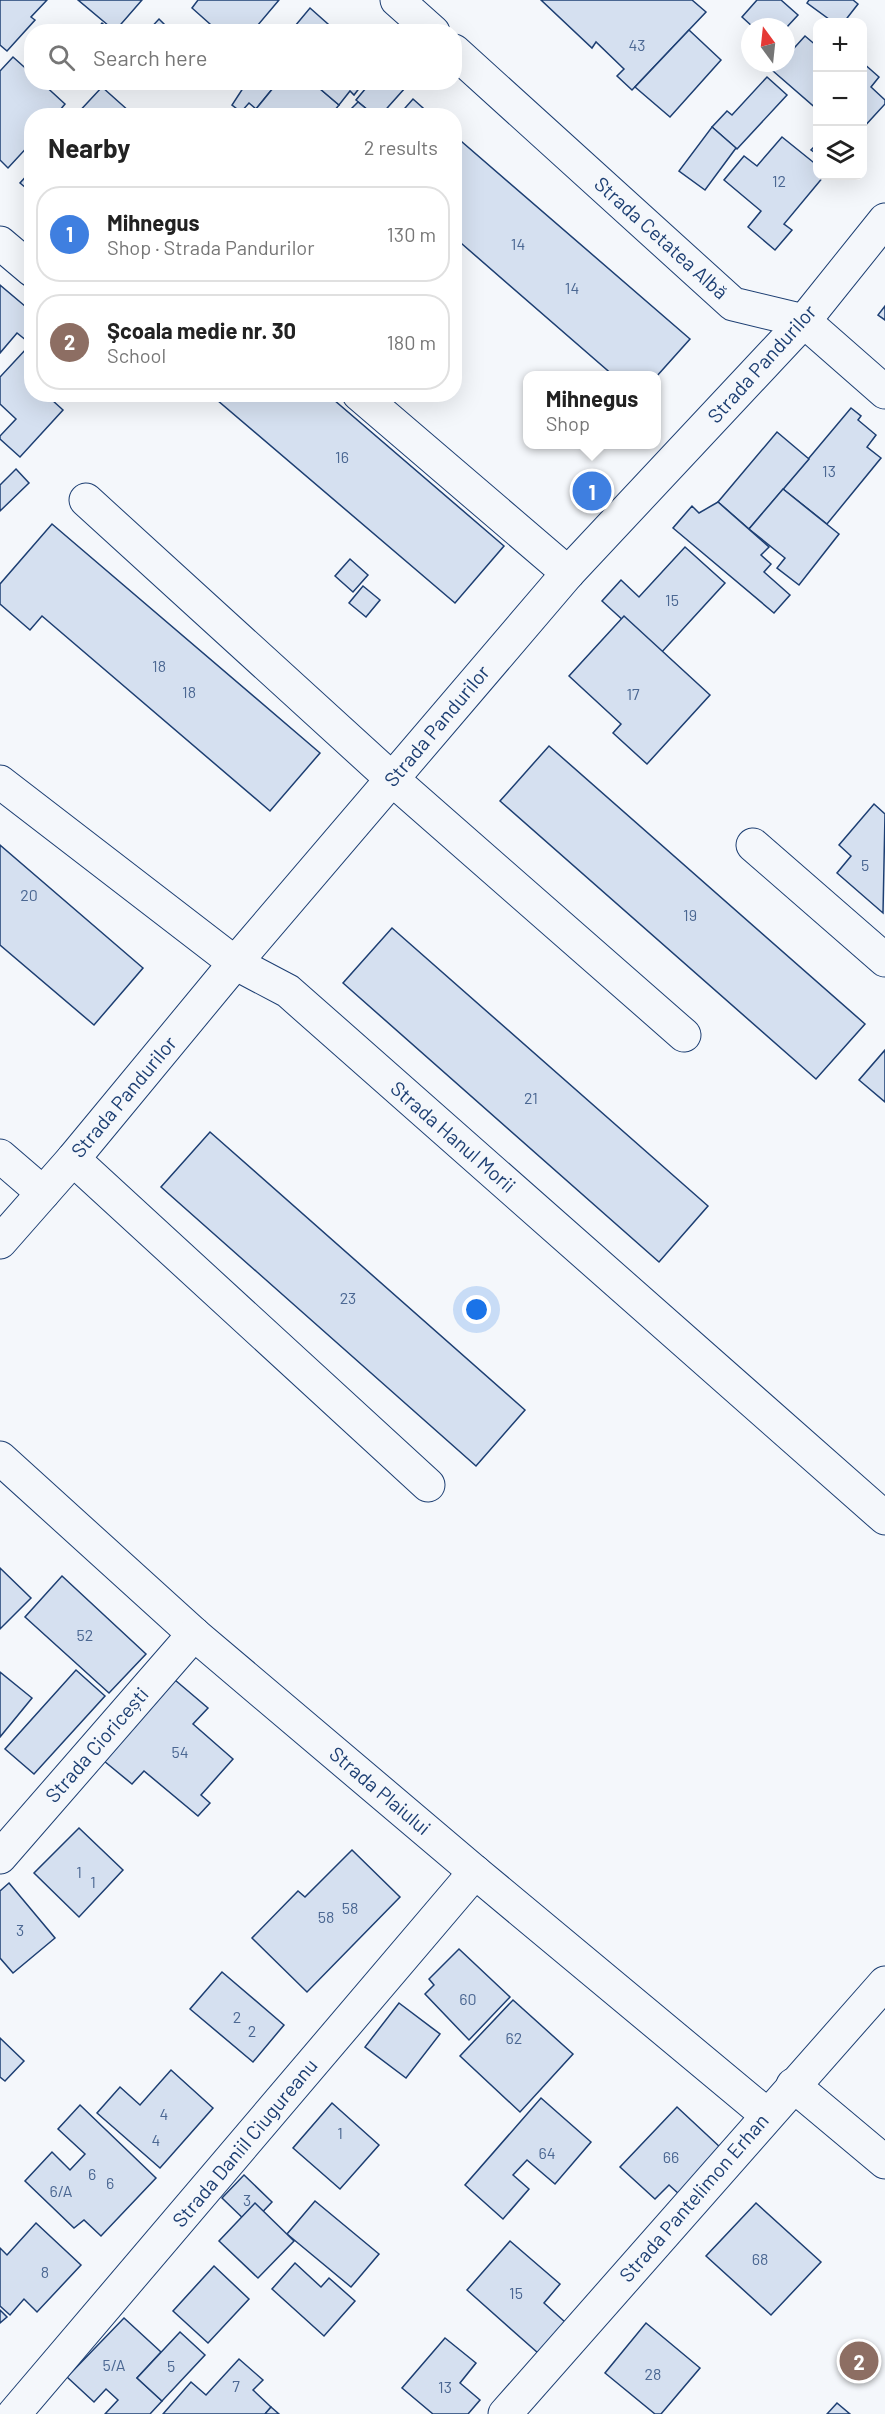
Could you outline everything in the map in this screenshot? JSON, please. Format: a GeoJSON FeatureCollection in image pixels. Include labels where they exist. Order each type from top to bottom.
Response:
{"type":"FeatureCollection","features":[{"type":"Feature","properties":{"kind":"street"},"geometry":{"type":"LineString","coordinates":[[397,0],[424,24]]}},
{"type":"Feature","properties":{"kind":"street","name":"Strada Cetatea Albă"},"geometry":{"type":"LineString","coordinates":[[462,58],[733,304],[804,321],[885,392]]}},
{"type":"Feature","properties":{"kind":"street","name":"Strada Pandurilor"},"geometry":{"type":"LineString","coordinates":[[0,1242],[73,1159],[235,963],[568,573],[804,321],[885,220]]}},
{"type":"Feature","properties":{"kind":"street"},"geometry":{"type":"LineString","coordinates":[[0,243],[24,263]]}},
{"type":"Feature","properties":{"kind":"street"},"geometry":{"type":"LineString","coordinates":[[368,402],[568,573]]}},
{"type":"Feature","properties":{"kind":"street"},"geometry":{"type":"LineString","coordinates":[[86,500],[392,779],[684,1035]]}},
{"type":"Feature","properties":{"kind":"street","name":"Strada Hanul Morii"},"geometry":{"type":"LineString","coordinates":[[0,782],[235,963],[288,991],[885,1518]]}},
{"type":"Feature","properties":{"kind":"street"},"geometry":{"type":"LineString","coordinates":[[753,844],[885,960]]}},
{"type":"Feature","properties":{"kind":"street"},"geometry":{"type":"LineString","coordinates":[[0,1156],[43,1193]]}},
{"type":"Feature","properties":{"kind":"street"},"geometry":{"type":"LineString","coordinates":[[73,1159],[428,1485]]}},
{"type":"Feature","properties":{"kind":"street","name":"Strada Plaiului"},"geometry":{"type":"LineString","coordinates":[[0,1458],[194,1634],[767,2115]]}},
{"type":"Feature","properties":{"kind":"street","name":"Strada Cioricești"},"geometry":{"type":"LineString","coordinates":[[0,1857],[194,1634]]}},
{"type":"Feature","properties":{"kind":"street","name":"Strada Daniil Ciugureanu"},"geometry":{"type":"LineString","coordinates":[[28,2409],[475,1872]]}},
{"type":"Feature","properties":{"kind":"street","name":"Strada Pantelimon Erhan"},"geometry":{"type":"LineString","coordinates":[[505,2414],[885,1983]]}},
{"type":"Feature","properties":{"kind":"street"},"geometry":{"type":"LineString","coordinates":[[793,2085],[885,2162]]}},
{"type":"Feature","properties":{"kind":"building"},"geometry":{"type":"Polygon","coordinates":[[[0,0],[47,0],[31,17],[35,20],[31,24],[24,24],[24,32],[7,51],[0,45],[0,0]]]}},
{"type":"Feature","properties":{"kind":"building"},"geometry":{"type":"Polygon","coordinates":[[[78,0],[142,0],[121,24],[107,24],[78,0]]]}},
{"type":"Feature","properties":{"kind":"building"},"geometry":{"type":"Polygon","coordinates":[[[198,0],[279,0],[259,24],[210,24],[192,8],[198,0]]]}},
{"type":"Feature","properties":{"kind":"building"},"geometry":{"type":"Polygon","coordinates":[[[541,0],[692,0],[706,12],[632,90],[617,76],[624,69],[596,42],[592,48],[541,0]]]}},
{"type":"Feature","properties":{"kind":"building"},"geometry":{"type":"Polygon","coordinates":[[[757,0],[781,0],[798,15],[795,18],[742,17],[757,0]]]}},
{"type":"Feature","properties":{"kind":"building"},"geometry":{"type":"Polygon","coordinates":[[[809,0],[853,0],[858,4],[847,18],[828,18],[807,3],[809,0]]]}},
{"type":"Feature","properties":{"kind":"building"},"geometry":{"type":"Polygon","coordinates":[[[310,8],[328,24],[297,24],[310,8]]]}},
{"type":"Feature","properties":{"kind":"building"},"geometry":{"type":"Polygon","coordinates":[[[159,19],[164,24],[154,24],[159,19]]]}},
{"type":"Feature","properties":{"kind":"building"},"geometry":{"type":"Polygon","coordinates":[[[689,30],[721,60],[670,117],[635,87],[689,30]]]}},
{"type":"Feature","properties":{"kind":"building"},"geometry":{"type":"Polygon","coordinates":[[[805,36],[813,43],[813,106],[774,72],[795,72],[795,47],[805,36]]]}},
{"type":"Feature","properties":{"kind":"building"},"geometry":{"type":"Polygon","coordinates":[[[13,57],[24,67],[24,90],[50,90],[65,104],[62,108],[24,108],[24,151],[8,168],[0,160],[0,71],[13,57]]]}},
{"type":"Feature","properties":{"kind":"building"},"geometry":{"type":"Polygon","coordinates":[[[867,66],[879,77],[871,87],[885,100],[885,104],[867,124],[867,66]]]}},
{"type":"Feature","properties":{"kind":"building"},"geometry":{"type":"Polygon","coordinates":[[[767,77],[787,95],[737,149],[712,127],[727,111],[732,115],[767,77]]]}},
{"type":"Feature","properties":{"kind":"building"},"geometry":{"type":"Polygon","coordinates":[[[99,90],[105,90],[126,108],[82,108],[99,90]]]}},
{"type":"Feature","properties":{"kind":"building"},"geometry":{"type":"Polygon","coordinates":[[[242,90],[271,90],[257,108],[249,103],[245,108],[236,108],[232,105],[242,90]]]}},
{"type":"Feature","properties":{"kind":"building"},"geometry":{"type":"Polygon","coordinates":[[[271,90],[321,90],[339,105],[337,108],[257,108],[271,90]]]}},
{"type":"Feature","properties":{"kind":"building"},"geometry":{"type":"Polygon","coordinates":[[[321,90],[358,90],[354,95],[350,91],[339,105],[321,90]]]}},
{"type":"Feature","properties":{"kind":"building"},"geometry":{"type":"Polygon","coordinates":[[[364,90],[403,90],[387,108],[366,108],[356,100],[364,90]]]}},
{"type":"Feature","properties":{"kind":"building"},"geometry":{"type":"Polygon","coordinates":[[[413,99],[423,108],[405,108],[413,99]]]}},
{"type":"Feature","properties":{"kind":"building"},"geometry":{"type":"Polygon","coordinates":[[[358,102],[365,108],[352,108],[358,102]]]}},
{"type":"Feature","properties":{"kind":"building"},"geometry":{"type":"Polygon","coordinates":[[[712,127],[736,148],[705,190],[679,171],[712,127]]]}},
{"type":"Feature","properties":{"kind":"building"},"geometry":{"type":"Polygon","coordinates":[[[782,137],[813,162],[813,180],[821,180],[784,224],[792,230],[775,250],[748,227],[761,211],[724,180],[744,156],[757,166],[782,137]]]}},
{"type":"Feature","properties":{"kind":"building"},"geometry":{"type":"Polygon","coordinates":[[[462,142],[690,339],[661,371],[608,371],[462,244],[462,142]]]}},
{"type":"Feature","properties":{"kind":"building"},"geometry":{"type":"Polygon","coordinates":[[[0,285],[24,305],[24,339],[17,333],[0,353],[0,285]]]}},
{"type":"Feature","properties":{"kind":"building"},"geometry":{"type":"Polygon","coordinates":[[[885,306],[885,320],[878,315],[885,306]]]}},
{"type":"Feature","properties":{"kind":"building"},"geometry":{"type":"Polygon","coordinates":[[[24,351],[24,402],[54,402],[63,410],[20,457],[0,439],[0,436],[16,419],[0,404],[0,377],[24,351]]]}},
{"type":"Feature","properties":{"kind":"building"},"geometry":{"type":"Polygon","coordinates":[[[219,402],[336,402],[504,546],[455,603],[219,402]]]}},
{"type":"Feature","properties":{"kind":"building"},"geometry":{"type":"Polygon","coordinates":[[[851,408],[861,416],[858,420],[876,435],[867,447],[881,458],[827,524],[783,489],[851,408]]]}},
{"type":"Feature","properties":{"kind":"building"},"geometry":{"type":"Polygon","coordinates":[[[777,432],[809,459],[749,529],[718,502],[777,432]]]}},
{"type":"Feature","properties":{"kind":"building"},"geometry":{"type":"Polygon","coordinates":[[[16,469],[29,483],[0,511],[0,485],[16,469]]]}},
{"type":"Feature","properties":{"kind":"building"},"geometry":{"type":"Polygon","coordinates":[[[783,489],[839,534],[799,585],[777,568],[785,558],[749,529],[783,489]]]}},
{"type":"Feature","properties":{"kind":"building"},"geometry":{"type":"Polygon","coordinates":[[[718,502],[769,547],[761,555],[771,564],[764,572],[790,595],[774,613],[673,528],[692,506],[699,513],[718,502]]]}},
{"type":"Feature","properties":{"kind":"building"},"geometry":{"type":"Polygon","coordinates":[[[52,524],[320,753],[270,811],[42,616],[30,630],[0,604],[0,584],[52,524]]]}},
{"type":"Feature","properties":{"kind":"building"},"geometry":{"type":"Polygon","coordinates":[[[685,547],[725,583],[660,654],[602,601],[621,580],[639,597],[685,547]]]}},
{"type":"Feature","properties":{"kind":"building"},"geometry":{"type":"Polygon","coordinates":[[[350,559],[368,575],[353,592],[335,576],[350,559]]]}},
{"type":"Feature","properties":{"kind":"building"},"geometry":{"type":"Polygon","coordinates":[[[363,586],[380,600],[366,617],[349,603],[363,586]]]}},
{"type":"Feature","properties":{"kind":"building"},"geometry":{"type":"Polygon","coordinates":[[[624,616],[710,695],[647,764],[613,733],[621,724],[569,676],[624,616]]]}},
{"type":"Feature","properties":{"kind":"building"},"geometry":{"type":"Polygon","coordinates":[[[549,746],[865,1024],[816,1079],[500,801],[549,746]]]}},
{"type":"Feature","properties":{"kind":"building"},"geometry":{"type":"Polygon","coordinates":[[[874,804],[885,814],[883,913],[837,873],[851,856],[839,845],[874,804]]]}},
{"type":"Feature","properties":{"kind":"building"},"geometry":{"type":"Polygon","coordinates":[[[0,845],[143,968],[94,1025],[0,945],[0,845]]]}},
{"type":"Feature","properties":{"kind":"building"},"geometry":{"type":"Polygon","coordinates":[[[392,928],[708,1206],[659,1262],[343,983],[392,928]]]}},
{"type":"Feature","properties":{"kind":"building"},"geometry":{"type":"Polygon","coordinates":[[[885,1050],[885,1102],[859,1080],[885,1050]]]}},
{"type":"Feature","properties":{"kind":"building"},"geometry":{"type":"Polygon","coordinates":[[[210,1132],[525,1410],[476,1466],[161,1187],[210,1132]]]}},
{"type":"Feature","properties":{"kind":"building"},"geometry":{"type":"Polygon","coordinates":[[[0,1568],[31,1598],[0,1629],[0,1568]]]}},
{"type":"Feature","properties":{"kind":"building"},"geometry":{"type":"Polygon","coordinates":[[[62,1576],[146,1654],[109,1693],[25,1617],[62,1576]]]}},
{"type":"Feature","properties":{"kind":"building"},"geometry":{"type":"Polygon","coordinates":[[[76,1670],[105,1696],[34,1774],[5,1749],[76,1670]]]}},
{"type":"Feature","properties":{"kind":"building"},"geometry":{"type":"Polygon","coordinates":[[[0,1672],[32,1698],[0,1737],[0,1672]]]}},
{"type":"Feature","properties":{"kind":"building"},"geometry":{"type":"Polygon","coordinates":[[[175,1680],[208,1708],[193,1724],[233,1759],[201,1795],[210,1803],[198,1816],[144,1771],[132,1784],[104,1761],[175,1680]]]}},
{"type":"Feature","properties":{"kind":"building"},"geometry":{"type":"Polygon","coordinates":[[[79,1828],[123,1870],[79,1917],[34,1873],[79,1828]]]}},
{"type":"Feature","properties":{"kind":"building"},"geometry":{"type":"Polygon","coordinates":[[[352,1850],[400,1897],[307,1992],[252,1938],[298,1891],[305,1897],[352,1850]]]}},
{"type":"Feature","properties":{"kind":"building"},"geometry":{"type":"Polygon","coordinates":[[[9,1883],[55,1938],[13,1973],[0,1958],[0,1891],[9,1883]]]}},
{"type":"Feature","properties":{"kind":"building"},"geometry":{"type":"Polygon","coordinates":[[[459,1949],[510,1997],[469,2040],[425,1994],[434,1985],[429,1979],[459,1949]]]}},
{"type":"Feature","properties":{"kind":"building"},"geometry":{"type":"Polygon","coordinates":[[[222,1972],[284,2025],[253,2062],[190,2009],[222,1972]]]}},
{"type":"Feature","properties":{"kind":"building"},"geometry":{"type":"Polygon","coordinates":[[[513,2000],[573,2054],[520,2112],[460,2056],[513,2000]]]}},
{"type":"Feature","properties":{"kind":"building"},"geometry":{"type":"Polygon","coordinates":[[[399,2003],[440,2034],[406,2078],[365,2047],[399,2003]]]}},
{"type":"Feature","properties":{"kind":"building"},"geometry":{"type":"Polygon","coordinates":[[[0,2038],[24,2061],[5,2081],[0,2077],[0,2038]]]}},
{"type":"Feature","properties":{"kind":"building"},"geometry":{"type":"Polygon","coordinates":[[[171,2070],[213,2108],[160,2168],[97,2113],[120,2087],[140,2105],[171,2070]]]}},
{"type":"Feature","properties":{"kind":"building"},"geometry":{"type":"Polygon","coordinates":[[[541,2098],[591,2142],[555,2184],[527,2160],[513,2175],[529,2189],[503,2219],[465,2185],[541,2098]]]}},
{"type":"Feature","properties":{"kind":"building"},"geometry":{"type":"Polygon","coordinates":[[[332,2103],[379,2145],[340,2189],[293,2148],[332,2103]]]}},
{"type":"Feature","properties":{"kind":"building"},"geometry":{"type":"Polygon","coordinates":[[[80,2105],[156,2178],[101,2236],[84,2220],[74,2228],[25,2181],[52,2152],[70,2170],[85,2154],[58,2129],[80,2105]]]}},
{"type":"Feature","properties":{"kind":"building"},"geometry":{"type":"Polygon","coordinates":[[[677,2107],[721,2148],[679,2194],[669,2185],[655,2199],[620,2167],[677,2107]]]}},
{"type":"Feature","properties":{"kind":"building"},"geometry":{"type":"Polygon","coordinates":[[[244,2175],[272,2202],[250,2225],[222,2198],[244,2175]]]}},
{"type":"Feature","properties":{"kind":"building"},"geometry":{"type":"Polygon","coordinates":[[[315,2201],[379,2254],[351,2287],[287,2234],[315,2201]]]}},
{"type":"Feature","properties":{"kind":"building"},"geometry":{"type":"Polygon","coordinates":[[[255,2203],[294,2241],[258,2278],[219,2241],[255,2203]]]}},
{"type":"Feature","properties":{"kind":"building"},"geometry":{"type":"Polygon","coordinates":[[[756,2203],[821,2262],[771,2315],[706,2256],[756,2203]]]}},
{"type":"Feature","properties":{"kind":"building"},"geometry":{"type":"Polygon","coordinates":[[[36,2223],[81,2265],[37,2312],[24,2299],[10,2315],[0,2306],[0,2248],[7,2255],[36,2223]]]}},
{"type":"Feature","properties":{"kind":"building"},"geometry":{"type":"Polygon","coordinates":[[[510,2241],[560,2284],[544,2303],[565,2322],[538,2353],[467,2290],[510,2241]]]}},
{"type":"Feature","properties":{"kind":"building"},"geometry":{"type":"Polygon","coordinates":[[[295,2263],[321,2287],[329,2278],[355,2301],[324,2336],[272,2289],[295,2263]]]}},
{"type":"Feature","properties":{"kind":"building"},"geometry":{"type":"Polygon","coordinates":[[[214,2266],[249,2299],[208,2343],[173,2311],[214,2266]]]}},
{"type":"Feature","properties":{"kind":"building"},"geometry":{"type":"Polygon","coordinates":[[[0,2310],[7,2317],[0,2323],[0,2310]]]}},
{"type":"Feature","properties":{"kind":"building"},"geometry":{"type":"Polygon","coordinates":[[[124,2318],[161,2352],[137,2378],[162,2401],[150,2414],[105,2414],[118,2400],[106,2389],[94,2402],[67,2377],[124,2318]]]}},
{"type":"Feature","properties":{"kind":"building"},"geometry":{"type":"Polygon","coordinates":[[[646,2323],[700,2368],[661,2414],[655,2414],[605,2373],[646,2323]]]}},
{"type":"Feature","properties":{"kind":"building"},"geometry":{"type":"Polygon","coordinates":[[[180,2332],[205,2355],[162,2401],[137,2378],[180,2332]]]}},
{"type":"Feature","properties":{"kind":"building"},"geometry":{"type":"Polygon","coordinates":[[[445,2338],[476,2363],[460,2383],[480,2400],[468,2414],[433,2414],[402,2388],[445,2338]]]}},
{"type":"Feature","properties":{"kind":"building"},"geometry":{"type":"Polygon","coordinates":[[[239,2359],[263,2380],[253,2390],[271,2407],[265,2414],[163,2414],[191,2382],[206,2395],[239,2359]]]}},
{"type":"Feature","properties":{"kind":"building"},"geometry":{"type":"Polygon","coordinates":[[[837,2403],[850,2414],[827,2414],[837,2403]]]}},
{"type":"Feature","properties":{"kind":"building"},"geometry":{"type":"Polygon","coordinates":[[[271,2407],[279,2414],[265,2414],[271,2407]]]}},
{"type":"Feature","properties":{"kind":"place","name":"Mihnegus"},"geometry":{"type":"Point","coordinates":[592,491]}},
{"type":"Feature","properties":{"kind":"place","name":"Şcoala medie nr. 30"},"geometry":{"type":"Point","coordinates":[859,2361]}}]}
